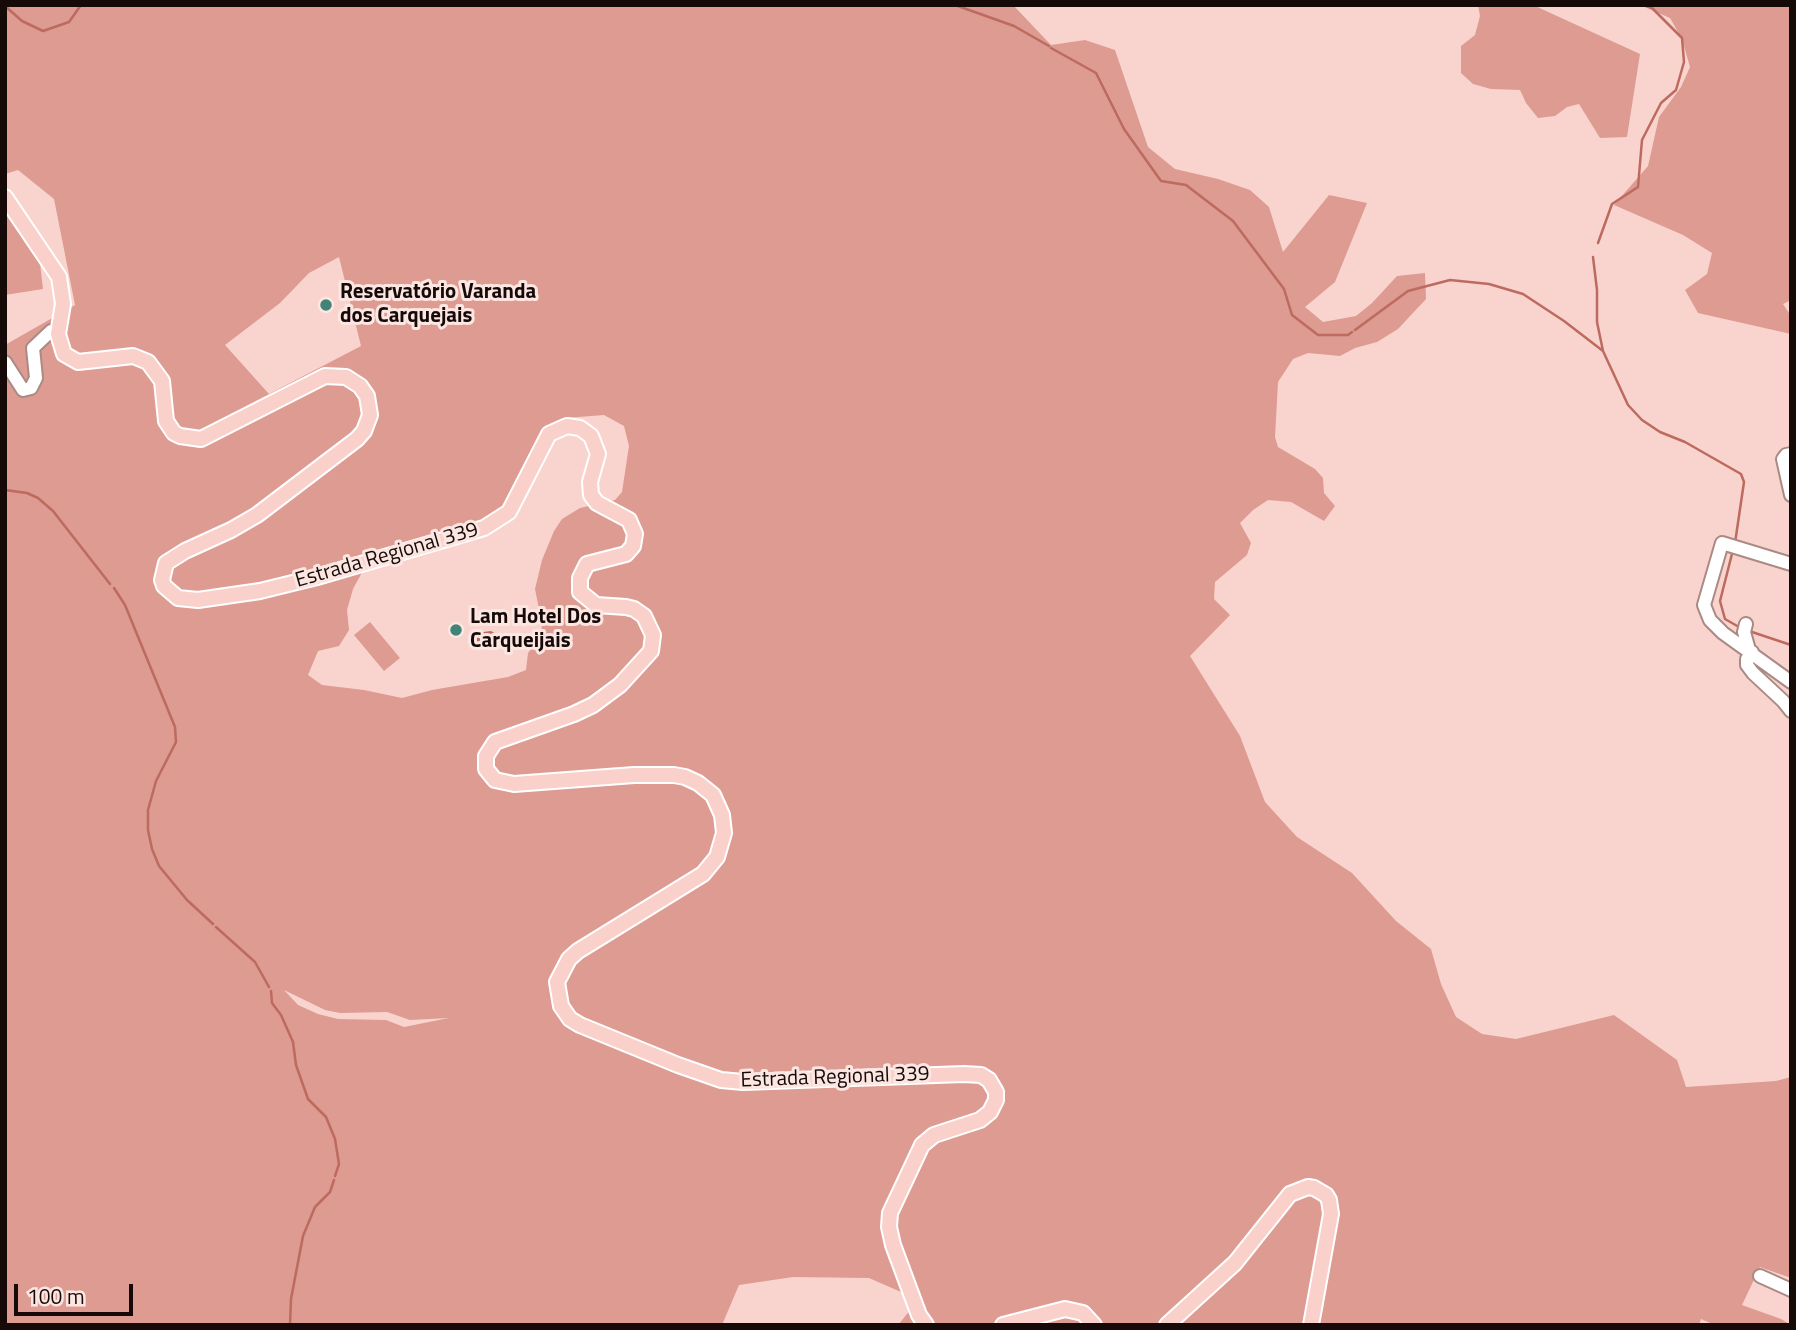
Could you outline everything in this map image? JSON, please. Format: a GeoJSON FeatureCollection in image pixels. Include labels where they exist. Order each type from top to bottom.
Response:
{"type":"FeatureCollection","features":[{"type":"Feature","properties":{"kind":"main road","name":"Estrada Regional 339"},"geometry":{"type":"LineString","coordinates":[[5,197],[59,277],[63,304],[59,329],[61,350],[73,361],[133,356],[148,362],[162,381],[165,415],[174,433],[187,439],[201,439],[325,376],[346,377],[360,386],[367,396],[370,415],[364,431],[357,439],[257,515],[184,551],[166,563],[163,572],[164,586],[172,595],[185,600],[260,591],[484,528],[509,512],[543,440],[549,434],[567,426],[580,428],[592,436],[598,454],[590,482],[592,495],[597,503],[629,520],[635,534],[633,546],[626,554],[587,564],[580,578],[580,592],[596,606],[626,607],[644,616],[653,635],[651,651],[643,663],[620,685],[593,705],[495,742],[486,756],[486,769],[495,780],[514,784],[641,775],[685,777],[698,783],[712,795],[719,806],[724,833],[717,857],[703,874],[569,959],[557,982],[561,1006],[570,1018],[580,1025],[721,1080],[743,1082],[958,1074],[981,1076],[989,1080],[996,1092],[996,1100],[990,1112],[974,1122],[934,1135],[922,1145],[890,1213],[889,1227],[893,1245],[916,1308],[926,1325]]}},
{"type":"Feature","properties":{"kind":"main road"},"geometry":{"type":"LineString","coordinates":[[1167,1325],[1236,1263],[1290,1194],[1307,1187],[1326,1195],[1331,1206],[1311,1325]]}},
{"type":"Feature","properties":{"kind":"main road"},"geometry":{"type":"LineString","coordinates":[[1003,1325],[1065,1309],[1083,1313],[1094,1325]]}},
{"type":"Feature","properties":{"kind":"street"},"geometry":{"type":"LineString","coordinates":[[5,362],[23,390],[31,388],[36,378],[33,348],[51,331],[59,329]]}},
{"type":"Feature","properties":{"kind":"street"},"geometry":{"type":"LineString","coordinates":[[1791,454],[1783,459],[1791,495]]}},
{"type":"Feature","properties":{"kind":"street"},"geometry":{"type":"LineString","coordinates":[[1791,564],[1723,543],[1704,605],[1710,620],[1791,682]]}},
{"type":"Feature","properties":{"kind":"street"},"geometry":{"type":"LineString","coordinates":[[1745,628],[1750,651],[1747,665],[1791,711]]}},
{"type":"Feature","properties":{"kind":"street"},"geometry":{"type":"LineString","coordinates":[[1760,1276],[1791,1290]]}},
{"type":"Feature","properties":{"kind":"shaded area"},"geometry":{"type":"Polygon","coordinates":[[[5,5],[1013,5],[1051,45],[1085,40],[1115,50],[1148,147],[1175,169],[1250,190],[1269,207],[1283,252],[1329,195],[1367,203],[1335,282],[1305,307],[1323,322],[1356,316],[1397,276],[1425,273],[1426,299],[1398,329],[1377,342],[1355,348],[1340,356],[1308,353],[1293,359],[1278,382],[1275,437],[1278,447],[1315,469],[1323,478],[1324,493],[1335,506],[1324,521],[1291,502],[1268,500],[1240,523],[1251,543],[1247,555],[1215,582],[1214,599],[1230,615],[1190,656],[1240,736],[1265,802],[1297,837],[1352,873],[1396,921],[1431,949],[1441,984],[1456,1017],[1482,1034],[1516,1039],[1614,1015],[1677,1060],[1686,1087],[1776,1081],[1791,1077],[1791,1278],[1760,1267],[1742,1305],[1791,1325],[1715,1325],[1701,1319],[1699,1325],[898,1325],[916,1303],[901,1292],[869,1278],[793,1277],[739,1285],[722,1325],[5,1325],[5,345],[75,305],[54,199],[18,170],[5,174],[5,5]],[[339,257],[309,273],[280,303],[225,345],[269,394],[361,346],[339,257]],[[604,415],[566,418],[493,526],[371,556],[353,589],[347,610],[349,630],[339,646],[318,651],[308,675],[322,685],[402,698],[508,677],[526,670],[528,653],[541,636],[542,624],[535,589],[542,560],[554,531],[562,519],[580,508],[615,500],[622,492],[629,446],[624,426],[604,415]],[[284,990],[298,1005],[338,1019],[386,1020],[404,1027],[449,1018],[410,1020],[387,1012],[340,1013],[325,1010],[284,990]]]}},
{"type":"Feature","properties":{"kind":"shaded area"},"geometry":{"type":"Polygon","coordinates":[[[1478,5],[1533,5],[1640,54],[1627,137],[1600,138],[1579,104],[1567,107],[1555,116],[1538,118],[1520,90],[1491,89],[1473,84],[1461,73],[1461,46],[1475,35],[1480,16],[1478,5]]]}},
{"type":"Feature","properties":{"kind":"shaded area"},"geometry":{"type":"Polygon","coordinates":[[[1640,5],[1791,5],[1791,300],[1783,304],[1791,316],[1791,334],[1698,313],[1685,290],[1707,274],[1712,253],[1683,235],[1614,205],[1648,166],[1659,117],[1681,87],[1690,67],[1682,39],[1670,18],[1640,5]]]}},
{"type":"Feature","properties":{"kind":"shaded area"},"geometry":{"type":"Polygon","coordinates":[[[5,214],[22,219],[38,246],[43,289],[5,295],[5,214]]]}},
{"type":"Feature","properties":{"kind":"shaded area"},"geometry":{"type":"Polygon","coordinates":[[[370,622],[400,658],[384,671],[354,635],[370,622]]]}},
{"type":"Feature","properties":{"kind":"shaded area"},"geometry":{"type":"Polygon","coordinates":[[[491,631],[496,634],[495,642],[482,648],[474,645],[473,638],[476,633],[491,631]]]}},
{"type":"Feature","properties":{"kind":"waterway"},"geometry":{"type":"LineString","coordinates":[[5,6],[22,21],[43,31],[69,22],[81,5]]}},
{"type":"Feature","properties":{"kind":"waterway"},"geometry":{"type":"LineString","coordinates":[[955,5],[1014,26],[1049,46]]}},
{"type":"Feature","properties":{"kind":"waterway"},"geometry":{"type":"LineString","coordinates":[[1598,243],[1612,204],[1638,187],[1642,140],[1661,103],[1676,90],[1684,62],[1682,38],[1652,8],[1644,5]]}},
{"type":"Feature","properties":{"kind":"waterway"},"geometry":{"type":"LineString","coordinates":[[1051,48],[1096,73],[1124,129],[1161,181],[1186,185],[1233,221],[1284,289],[1292,315],[1318,335],[1348,335],[1352,332]]}},
{"type":"Feature","properties":{"kind":"waterway"},"geometry":{"type":"LineString","coordinates":[[1593,257],[1597,322],[1603,351]]}},
{"type":"Feature","properties":{"kind":"waterway"},"geometry":{"type":"LineString","coordinates":[[1355,330],[1408,291],[1450,280],[1489,284],[1523,294],[1603,351],[1628,405],[1642,420],[1741,474],[1744,482],[1735,543]]}},
{"type":"Feature","properties":{"kind":"waterway"},"geometry":{"type":"LineString","coordinates":[[5,490],[27,493],[38,498],[53,511],[110,584]]}},
{"type":"Feature","properties":{"kind":"waterway"},"geometry":{"type":"LineString","coordinates":[[1733,550],[1720,601],[1725,619],[1739,627]]}},
{"type":"Feature","properties":{"kind":"waterway"},"geometry":{"type":"LineString","coordinates":[[114,588],[125,605],[175,727],[176,742],[156,781],[148,810],[152,849],[159,866],[187,900],[213,924]]}},
{"type":"Feature","properties":{"kind":"waterway"},"geometry":{"type":"LineString","coordinates":[[1749,631],[1791,645]]}},
{"type":"Feature","properties":{"kind":"waterway"},"geometry":{"type":"LineString","coordinates":[[216,927],[255,962],[269,987]]}},
{"type":"Feature","properties":{"kind":"waterway"},"geometry":{"type":"LineString","coordinates":[[271,991],[272,1003],[281,1015],[293,1042],[296,1065],[308,1099],[326,1117],[335,1139],[339,1164],[335,1176]]}},
{"type":"Feature","properties":{"kind":"waterway"},"geometry":{"type":"LineString","coordinates":[[290,1325],[291,1299],[303,1236],[315,1207],[330,1192],[334,1180]]}},
{"type":"Feature","properties":{"kind":"place","name":"Reservatório Varanda dos Carquejais"},"geometry":{"type":"Point","coordinates":[326,305]}},
{"type":"Feature","properties":{"kind":"place","name":"Lam Hotel Dos Carqueijais"},"geometry":{"type":"Point","coordinates":[456,630]}}]}
